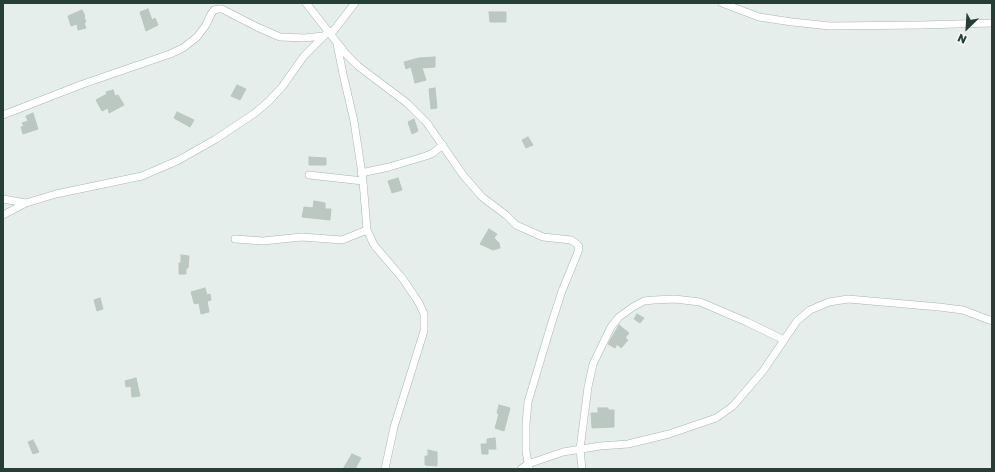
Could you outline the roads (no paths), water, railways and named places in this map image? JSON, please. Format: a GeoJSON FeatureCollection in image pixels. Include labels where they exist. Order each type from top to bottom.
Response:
{"type":"FeatureCollection","features":[{"type":"Feature","properties":{"kind":"street"},"geometry":{"type":"LineString","coordinates":[[306,3],[328,34],[358,66],[407,103],[427,122],[463,175],[482,197],[506,215],[516,225],[543,237],[571,240],[579,247],[562,291],[528,402],[526,424],[526,451],[528,467]]}},
{"type":"Feature","properties":{"kind":"street"},"geometry":{"type":"LineString","coordinates":[[3,216],[26,203],[56,194],[142,176],[179,160],[216,139],[260,109],[282,87],[304,56],[328,34],[356,3]]}},
{"type":"Feature","properties":{"kind":"street"},"geometry":{"type":"LineString","coordinates":[[722,3],[759,17],[830,26],[922,25],[992,22]]}},
{"type":"Feature","properties":{"kind":"street"},"geometry":{"type":"LineString","coordinates":[[3,115],[183,48],[197,37],[218,5],[222,9],[280,37],[304,38],[328,34]]}},
{"type":"Feature","properties":{"kind":"street"},"geometry":{"type":"LineString","coordinates":[[337,42],[354,121],[363,181],[367,230],[374,246],[403,279],[419,303],[424,319],[424,331],[394,427],[385,469]]}},
{"type":"Feature","properties":{"kind":"street"},"geometry":{"type":"LineString","coordinates":[[361,173],[389,167],[426,156],[443,145]]}},
{"type":"Feature","properties":{"kind":"street"},"geometry":{"type":"LineString","coordinates":[[309,175],[363,181]]}},
{"type":"Feature","properties":{"kind":"street"},"geometry":{"type":"LineString","coordinates":[[3,199],[26,203]]}},
{"type":"Feature","properties":{"kind":"street"},"geometry":{"type":"LineString","coordinates":[[235,239],[263,241],[302,237],[342,240],[367,230]]}},
{"type":"Feature","properties":{"kind":"street"},"geometry":{"type":"LineString","coordinates":[[582,469],[580,449],[588,388],[593,364],[611,327],[619,317],[634,307],[644,301],[654,300],[674,299],[700,302],[784,340]]}},
{"type":"Feature","properties":{"kind":"street"},"geometry":{"type":"LineString","coordinates":[[521,469],[563,452],[628,444],[669,434],[716,418],[733,406],[762,371],[797,321],[810,310],[829,302],[848,299],[963,310],[992,321]]}}]}
